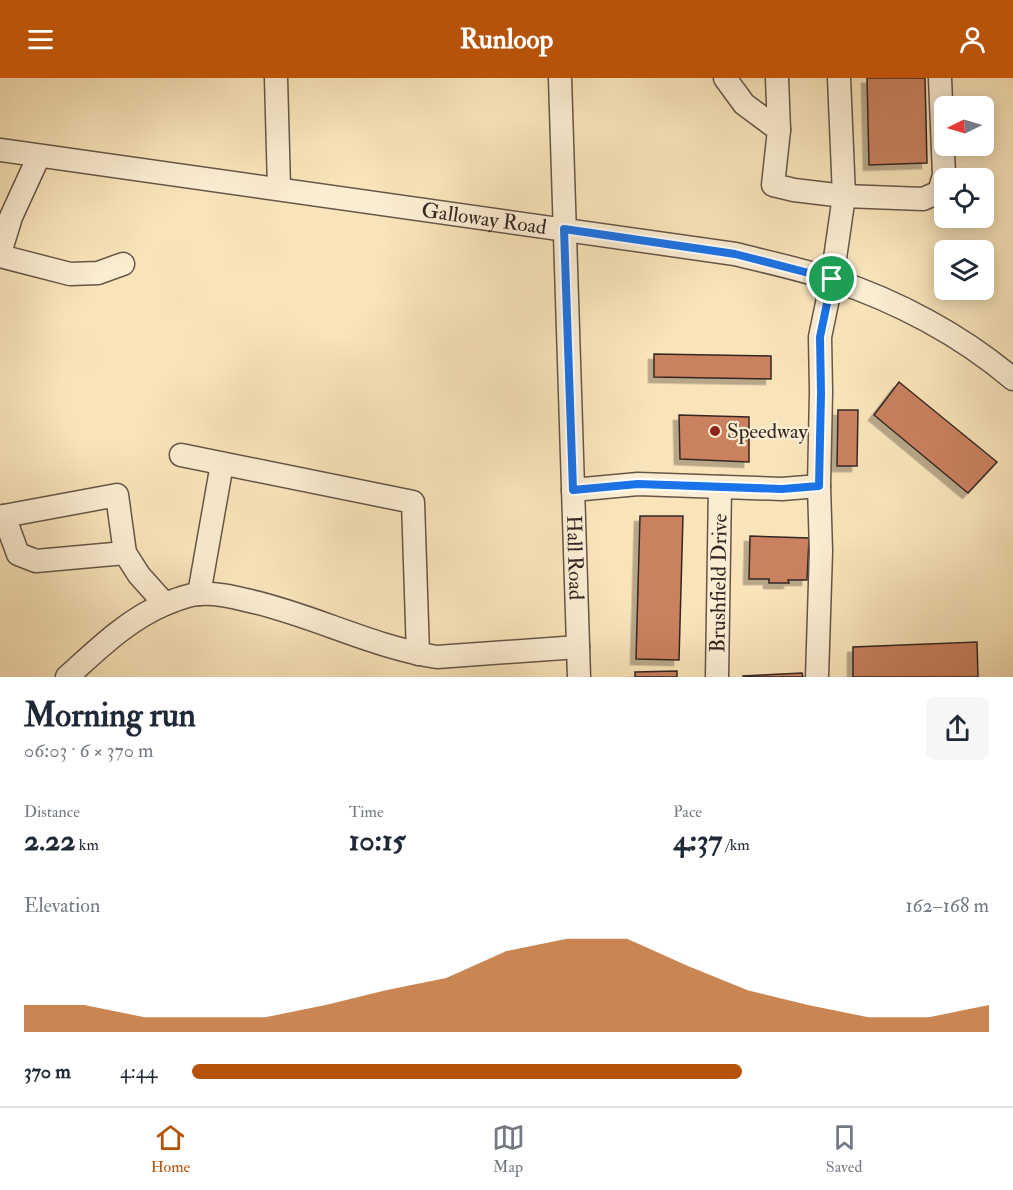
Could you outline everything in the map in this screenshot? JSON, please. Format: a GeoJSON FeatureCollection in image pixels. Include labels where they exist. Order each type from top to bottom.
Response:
{"type":"FeatureCollection","features":[{"type":"Feature","properties":{"kind":"street"},"geometry":{"type":"LineString","coordinates":[[276,78],[279,188]]}},
{"type":"Feature","properties":{"kind":"street","name":"Hall Road"},"geometry":{"type":"LineString","coordinates":[[560,78],[579,677]]}},
{"type":"Feature","properties":{"kind":"street"},"geometry":{"type":"LineString","coordinates":[[725,78],[744,104],[779,130]]}},
{"type":"Feature","properties":{"kind":"street"},"geometry":{"type":"LineString","coordinates":[[777,78],[779,130],[773,185],[844,196],[923,199],[939,192],[944,175],[940,78]]}},
{"type":"Feature","properties":{"kind":"street"},"geometry":{"type":"LineString","coordinates":[[817,677],[821,551],[820,337],[832,279],[844,196],[838,78]]}},
{"type":"Feature","properties":{"kind":"street","name":"Galloway Road"},"geometry":{"type":"LineString","coordinates":[[0,150],[735,254],[832,279],[903,308],[958,339],[1013,379]]}},
{"type":"Feature","properties":{"kind":"street"},"geometry":{"type":"LineString","coordinates":[[39,156],[11,217],[0,255],[70,274],[98,273],[123,264]]}},
{"type":"Feature","properties":{"kind":"street"},"geometry":{"type":"LineString","coordinates":[[0,192],[11,217]]}},
{"type":"Feature","properties":{"kind":"street"},"geometry":{"type":"LineString","coordinates":[[181,455],[413,502],[418,654]]}},
{"type":"Feature","properties":{"kind":"street"},"geometry":{"type":"LineString","coordinates":[[199,594],[222,464]]}},
{"type":"Feature","properties":{"kind":"street","name":"Brushfield Drive"},"geometry":{"type":"LineString","coordinates":[[573,490],[638,484],[782,489],[819,486]]}},
{"type":"Feature","properties":{"kind":"street","name":"Brushfield Drive"},"geometry":{"type":"LineString","coordinates":[[717,677],[720,487]]}},
{"type":"Feature","properties":{"kind":"street"},"geometry":{"type":"LineString","coordinates":[[125,553],[36,561],[18,554],[2,517],[117,495],[125,553],[139,575],[165,604]]}},
{"type":"Feature","properties":{"kind":"street"},"geometry":{"type":"LineString","coordinates":[[67,677],[120,630],[165,604],[199,594],[223,594],[282,608],[379,643],[437,657],[578,647]]}},
{"type":"Feature","properties":{"kind":"building"},"geometry":{"type":"Polygon","coordinates":[[[867,78],[925,78],[927,163],[869,165],[867,78]]]}},
{"type":"Feature","properties":{"kind":"building"},"geometry":{"type":"Polygon","coordinates":[[[654,354],[771,356],[771,379],[654,377],[654,354]]]}},
{"type":"Feature","properties":{"kind":"building"},"geometry":{"type":"Polygon","coordinates":[[[899,382],[997,462],[968,493],[874,415],[899,382]]]}},
{"type":"Feature","properties":{"kind":"building"},"geometry":{"type":"Polygon","coordinates":[[[838,410],[858,410],[857,466],[837,466],[838,410]]]}},
{"type":"Feature","properties":{"kind":"building"},"geometry":{"type":"Polygon","coordinates":[[[679,415],[749,417],[749,462],[680,459],[679,415]]]}},
{"type":"Feature","properties":{"kind":"building"},"geometry":{"type":"Polygon","coordinates":[[[640,516],[683,516],[679,660],[636,659],[640,516]]]}},
{"type":"Feature","properties":{"kind":"building"},"geometry":{"type":"Polygon","coordinates":[[[750,536],[809,538],[807,580],[769,583],[769,579],[749,579],[750,536]]]}},
{"type":"Feature","properties":{"kind":"building"},"geometry":{"type":"Polygon","coordinates":[[[977,642],[978,677],[853,677],[853,647],[977,642]]]}},
{"type":"Feature","properties":{"kind":"building"},"geometry":{"type":"Polygon","coordinates":[[[677,671],[677,677],[635,677],[635,672],[677,671]]]}},
{"type":"Feature","properties":{"kind":"building"},"geometry":{"type":"Polygon","coordinates":[[[802,673],[803,677],[743,677],[743,676],[802,673]]]}},
{"type":"Feature","properties":{"kind":"place","name":"Speedway"},"geometry":{"type":"Point","coordinates":[715,431]}},
{"type":"Feature","properties":{"kind":"route"},"geometry":{"type":"LineString","coordinates":[[564,229],[735,254],[832,279],[820,337],[819,486],[782,489],[638,484],[573,490],[564,229]]}}]}
